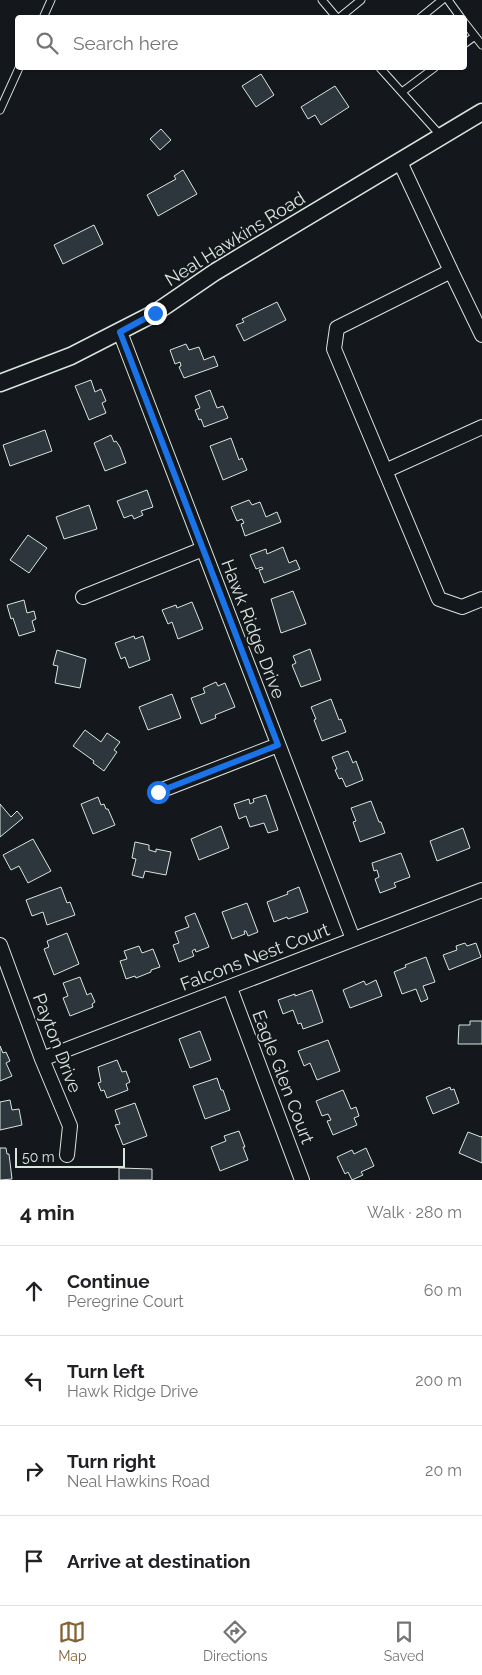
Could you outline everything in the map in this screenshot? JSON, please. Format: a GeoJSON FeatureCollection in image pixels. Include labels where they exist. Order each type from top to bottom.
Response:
{"type":"FeatureCollection","features":[{"type":"Feature","properties":{"kind":"street","name":"Neal Hawkins Road"},"geometry":{"type":"LineString","coordinates":[[0,383],[71,356],[155,313],[215,272],[482,112]]}},
{"type":"Feature","properties":{"kind":"street"},"geometry":{"type":"LineString","coordinates":[[400,162],[482,335]]}},
{"type":"Feature","properties":{"kind":"street"},"geometry":{"type":"LineString","coordinates":[[451,271],[337,328],[334,349],[439,598],[462,607],[482,598]]}},
{"type":"Feature","properties":{"kind":"street","name":"Hawk Ridge Drive"},"geometry":{"type":"LineString","coordinates":[[120,332],[353,939]]}},
{"type":"Feature","properties":{"kind":"street"},"geometry":{"type":"LineString","coordinates":[[385,471],[482,427]]}},
{"type":"Feature","properties":{"kind":"street"},"geometry":{"type":"LineString","coordinates":[[83,597],[202,549]]}},
{"type":"Feature","properties":{"kind":"street"},"geometry":{"type":"LineString","coordinates":[[158,792],[278,745]]}},
{"type":"Feature","properties":{"kind":"street","name":"Falcons Nest Court"},"geometry":{"type":"LineString","coordinates":[[42,1058],[230,988],[482,890]]}},
{"type":"Feature","properties":{"kind":"street","name":"Payton Drive"},"geometry":{"type":"LineString","coordinates":[[0,945],[42,1058],[70,1126],[67,1155]]}},
{"type":"Feature","properties":{"kind":"street","name":"Eagle Glen Court"},"geometry":{"type":"LineString","coordinates":[[230,988],[302,1180]]}},
{"type":"Feature","properties":{"kind":"lane"},"geometry":{"type":"LineString","coordinates":[[44,15],[51,0]]}},
{"type":"Feature","properties":{"kind":"lane"},"geometry":{"type":"LineString","coordinates":[[322,0],[335,15]]}},
{"type":"Feature","properties":{"kind":"lane"},"geometry":{"type":"LineString","coordinates":[[342,15],[361,0]]}},
{"type":"Feature","properties":{"kind":"lane"},"geometry":{"type":"LineString","coordinates":[[424,15],[442,0]]}},
{"type":"Feature","properties":{"kind":"lane"},"geometry":{"type":"LineString","coordinates":[[448,0],[459,15]]}},
{"type":"Feature","properties":{"kind":"lane"},"geometry":{"type":"LineString","coordinates":[[467,26],[482,45]]}},
{"type":"Feature","properties":{"kind":"lane"},"geometry":{"type":"LineString","coordinates":[[467,42],[475,36]]}},
{"type":"Feature","properties":{"kind":"lane"},"geometry":{"type":"LineString","coordinates":[[0,110],[18,70]]}},
{"type":"Feature","properties":{"kind":"lane"},"geometry":{"type":"LineString","coordinates":[[382,70],[441,137]]}},
{"type":"Feature","properties":{"kind":"lane"},"geometry":{"type":"LineString","coordinates":[[402,92],[431,70]]}},
{"type":"Feature","properties":{"kind":"building"},"geometry":{"type":"Polygon","coordinates":[[[261,74],[274,95],[256,107],[242,86],[261,74]]]}},
{"type":"Feature","properties":{"kind":"building"},"geometry":{"type":"Polygon","coordinates":[[[335,86],[349,107],[321,125],[315,115],[308,119],[301,107],[335,86]]]}},
{"type":"Feature","properties":{"kind":"building"},"geometry":{"type":"Polygon","coordinates":[[[161,129],[171,140],[160,150],[150,139],[161,129]]]}},
{"type":"Feature","properties":{"kind":"building"},"geometry":{"type":"Polygon","coordinates":[[[183,170],[197,194],[158,216],[147,195],[176,179],[174,176],[183,170]]]}},
{"type":"Feature","properties":{"kind":"building"},"geometry":{"type":"Polygon","coordinates":[[[94,225],[103,244],[63,264],[54,245],[94,225]]]}},
{"type":"Feature","properties":{"kind":"building"},"geometry":{"type":"Polygon","coordinates":[[[277,302],[286,320],[244,341],[236,325],[244,322],[242,319],[277,302]]]}},
{"type":"Feature","properties":{"kind":"building"},"geometry":{"type":"Polygon","coordinates":[[[186,344],[189,350],[199,347],[204,360],[214,356],[218,366],[184,378],[179,367],[181,366],[180,362],[175,364],[170,350],[186,344]]]}},
{"type":"Feature","properties":{"kind":"building"},"geometry":{"type":"Polygon","coordinates":[[[91,380],[95,392],[101,389],[106,401],[102,403],[106,413],[89,420],[75,386],[91,380]]]}},
{"type":"Feature","properties":{"kind":"building"},"geometry":{"type":"Polygon","coordinates":[[[210,390],[217,408],[223,406],[228,418],[204,427],[195,410],[200,408],[195,396],[210,390]]]}},
{"type":"Feature","properties":{"kind":"building"},"geometry":{"type":"Polygon","coordinates":[[[45,430],[52,451],[10,466],[3,445],[45,430]]]}},
{"type":"Feature","properties":{"kind":"building"},"geometry":{"type":"Polygon","coordinates":[[[111,435],[114,442],[116,441],[120,447],[126,463],[105,471],[94,443],[111,435]]]}},
{"type":"Feature","properties":{"kind":"building"},"geometry":{"type":"Polygon","coordinates":[[[231,438],[239,460],[242,458],[247,470],[223,480],[210,446],[231,438]]]}},
{"type":"Feature","properties":{"kind":"building"},"geometry":{"type":"Polygon","coordinates":[[[147,490],[153,507],[141,511],[143,515],[134,519],[132,515],[124,518],[117,501],[147,490]]]}},
{"type":"Feature","properties":{"kind":"building"},"geometry":{"type":"Polygon","coordinates":[[[249,500],[252,505],[260,502],[266,517],[277,512],[281,522],[245,536],[241,524],[244,523],[242,519],[237,521],[231,507],[249,500]]]}},
{"type":"Feature","properties":{"kind":"building"},"geometry":{"type":"Polygon","coordinates":[[[89,505],[97,529],[64,539],[56,517],[89,505]]]}},
{"type":"Feature","properties":{"kind":"building"},"geometry":{"type":"Polygon","coordinates":[[[28,535],[47,548],[29,573],[10,560],[28,535]]]}},
{"type":"Feature","properties":{"kind":"building"},"geometry":{"type":"Polygon","coordinates":[[[283,547],[289,563],[296,560],[300,569],[264,583],[259,570],[263,569],[262,567],[256,569],[250,555],[266,549],[267,554],[283,547]]]}},
{"type":"Feature","properties":{"kind":"building"},"geometry":{"type":"Polygon","coordinates":[[[293,591],[306,624],[281,633],[271,599],[293,591]]]}},
{"type":"Feature","properties":{"kind":"building"},"geometry":{"type":"Polygon","coordinates":[[[24,600],[27,613],[34,611],[36,619],[32,621],[35,631],[19,636],[7,605],[24,600]]]}},
{"type":"Feature","properties":{"kind":"building"},"geometry":{"type":"Polygon","coordinates":[[[192,602],[203,629],[178,639],[172,622],[168,624],[162,610],[176,605],[177,608],[192,602]]]}},
{"type":"Feature","properties":{"kind":"building"},"geometry":{"type":"Polygon","coordinates":[[[134,636],[135,639],[143,636],[150,660],[129,668],[125,657],[121,659],[115,643],[134,636]]]}},
{"type":"Feature","properties":{"kind":"building"},"geometry":{"type":"Polygon","coordinates":[[[310,649],[321,680],[301,687],[292,665],[296,663],[293,656],[310,649]]]}},
{"type":"Feature","properties":{"kind":"building"},"geometry":{"type":"Polygon","coordinates":[[[57,650],[86,659],[80,688],[55,683],[58,666],[53,665],[57,650]]]}},
{"type":"Feature","properties":{"kind":"building"},"geometry":{"type":"Polygon","coordinates":[[[216,682],[218,686],[225,683],[235,707],[215,715],[216,718],[201,724],[191,698],[205,693],[203,688],[216,682]]]}},
{"type":"Feature","properties":{"kind":"building"},"geometry":{"type":"Polygon","coordinates":[[[172,694],[181,718],[148,730],[139,707],[172,694]]]}},
{"type":"Feature","properties":{"kind":"building"},"geometry":{"type":"Polygon","coordinates":[[[331,699],[346,732],[322,741],[311,707],[331,699]]]}},
{"type":"Feature","properties":{"kind":"building"},"geometry":{"type":"Polygon","coordinates":[[[85,730],[101,742],[107,733],[120,742],[114,750],[117,752],[104,771],[93,763],[94,761],[73,746],[85,730]]]}},
{"type":"Feature","properties":{"kind":"building"},"geometry":{"type":"Polygon","coordinates":[[[348,751],[353,763],[356,761],[363,780],[346,787],[342,778],[339,779],[332,757],[348,751]]]}},
{"type":"Feature","properties":{"kind":"building"},"geometry":{"type":"Polygon","coordinates":[[[266,795],[278,830],[268,833],[264,823],[250,827],[246,816],[239,819],[234,804],[249,799],[250,804],[254,802],[253,799],[266,795]]]}},
{"type":"Feature","properties":{"kind":"building"},"geometry":{"type":"Polygon","coordinates":[[[98,797],[101,805],[104,804],[106,809],[108,809],[115,825],[93,834],[81,804],[98,797]]]}},
{"type":"Feature","properties":{"kind":"building"},"geometry":{"type":"Polygon","coordinates":[[[371,801],[385,833],[360,842],[353,822],[356,821],[351,808],[371,801]]]}},
{"type":"Feature","properties":{"kind":"building"},"geometry":{"type":"Polygon","coordinates":[[[0,804],[11,817],[17,811],[23,818],[0,837],[0,804]]]}},
{"type":"Feature","properties":{"kind":"building"},"geometry":{"type":"Polygon","coordinates":[[[221,826],[229,848],[199,860],[191,839],[221,826]]]}},
{"type":"Feature","properties":{"kind":"building"},"geometry":{"type":"Polygon","coordinates":[[[463,828],[470,848],[437,861],[430,841],[463,828]]]}},
{"type":"Feature","properties":{"kind":"building"},"geometry":{"type":"Polygon","coordinates":[[[33,839],[51,871],[28,883],[19,866],[11,870],[3,855],[33,839]]]}},
{"type":"Feature","properties":{"kind":"building"},"geometry":{"type":"Polygon","coordinates":[[[135,842],[149,845],[149,850],[156,852],[156,849],[171,852],[166,875],[145,871],[143,878],[132,875],[136,859],[132,858],[135,842]]]}},
{"type":"Feature","properties":{"kind":"building"},"geometry":{"type":"Polygon","coordinates":[[[401,853],[410,877],[394,883],[396,887],[380,893],[375,879],[379,877],[377,870],[374,871],[372,863],[401,853]]]}},
{"type":"Feature","properties":{"kind":"building"},"geometry":{"type":"Polygon","coordinates":[[[61,887],[67,903],[70,902],[75,915],[47,925],[43,912],[32,916],[26,900],[61,887]]]}},
{"type":"Feature","properties":{"kind":"building"},"geometry":{"type":"Polygon","coordinates":[[[299,887],[308,912],[274,922],[267,902],[288,894],[287,892],[299,887]]]}},
{"type":"Feature","properties":{"kind":"building"},"geometry":{"type":"Polygon","coordinates":[[[247,903],[258,932],[248,936],[246,931],[244,931],[245,934],[232,939],[222,912],[247,903]]]}},
{"type":"Feature","properties":{"kind":"building"},"geometry":{"type":"Polygon","coordinates":[[[195,913],[209,947],[196,952],[195,949],[192,951],[194,956],[179,962],[173,945],[179,943],[175,932],[189,927],[185,917],[195,913]]]}},
{"type":"Feature","properties":{"kind":"building"},"geometry":{"type":"Polygon","coordinates":[[[67,933],[79,964],[54,975],[44,949],[49,947],[47,941],[67,933]]]}},
{"type":"Feature","properties":{"kind":"building"},"geometry":{"type":"Polygon","coordinates":[[[465,943],[467,946],[476,943],[481,957],[449,970],[443,955],[457,950],[456,946],[465,943]]]}},
{"type":"Feature","properties":{"kind":"building"},"geometry":{"type":"Polygon","coordinates":[[[139,946],[142,953],[153,949],[160,967],[136,978],[135,976],[126,979],[120,961],[127,959],[124,951],[139,946]]]}},
{"type":"Feature","properties":{"kind":"building"},"geometry":{"type":"Polygon","coordinates":[[[426,957],[435,982],[423,986],[428,999],[421,1002],[416,989],[402,994],[394,972],[406,967],[405,965],[426,957]]]}},
{"type":"Feature","properties":{"kind":"building"},"geometry":{"type":"Polygon","coordinates":[[[80,977],[87,995],[91,993],[95,1002],[92,1004],[93,1007],[70,1016],[63,998],[68,996],[63,983],[80,977]]]}},
{"type":"Feature","properties":{"kind":"building"},"geometry":{"type":"Polygon","coordinates":[[[376,980],[382,996],[350,1008],[343,990],[364,981],[366,985],[376,980]]]}},
{"type":"Feature","properties":{"kind":"building"},"geometry":{"type":"Polygon","coordinates":[[[312,990],[323,1022],[303,1029],[301,1023],[298,1024],[293,1010],[283,1014],[278,1000],[312,990]]]}},
{"type":"Feature","properties":{"kind":"building"},"geometry":{"type":"Polygon","coordinates":[[[470,1021],[482,1021],[482,1044],[458,1044],[459,1025],[470,1025],[470,1021]]]}},
{"type":"Feature","properties":{"kind":"building"},"geometry":{"type":"Polygon","coordinates":[[[200,1031],[211,1060],[190,1068],[179,1039],[200,1031]]]}},
{"type":"Feature","properties":{"kind":"building"},"geometry":{"type":"Polygon","coordinates":[[[328,1040],[340,1071],[317,1080],[310,1063],[304,1066],[298,1051],[328,1040]]]}},
{"type":"Feature","properties":{"kind":"building"},"geometry":{"type":"Polygon","coordinates":[[[0,1046],[3,1053],[6,1052],[10,1061],[6,1063],[12,1076],[0,1081],[0,1046]]]}},
{"type":"Feature","properties":{"kind":"building"},"geometry":{"type":"Polygon","coordinates":[[[117,1060],[122,1072],[126,1071],[130,1082],[126,1084],[128,1090],[107,1098],[104,1090],[101,1091],[98,1083],[101,1082],[98,1067],[117,1060]]]}},
{"type":"Feature","properties":{"kind":"building"},"geometry":{"type":"Polygon","coordinates":[[[217,1078],[230,1110],[205,1119],[193,1086],[217,1078]]]}},
{"type":"Feature","properties":{"kind":"building"},"geometry":{"type":"Polygon","coordinates":[[[450,1087],[451,1090],[454,1089],[459,1103],[433,1114],[426,1097],[450,1087]]]}},
{"type":"Feature","properties":{"kind":"building"},"geometry":{"type":"Polygon","coordinates":[[[343,1090],[351,1109],[356,1107],[359,1116],[354,1118],[357,1125],[333,1135],[327,1121],[331,1120],[328,1114],[322,1116],[316,1101],[343,1090]]]}},
{"type":"Feature","properties":{"kind":"building"},"geometry":{"type":"Polygon","coordinates":[[[10,1100],[12,1110],[19,1109],[22,1125],[0,1130],[0,1102],[10,1100]]]}},
{"type":"Feature","properties":{"kind":"building"},"geometry":{"type":"Polygon","coordinates":[[[135,1103],[147,1136],[123,1145],[115,1125],[120,1124],[115,1110],[135,1103]]]}},
{"type":"Feature","properties":{"kind":"building"},"geometry":{"type":"Polygon","coordinates":[[[239,1131],[248,1160],[220,1171],[211,1147],[226,1141],[224,1136],[239,1131]]]}},
{"type":"Feature","properties":{"kind":"building"},"geometry":{"type":"Polygon","coordinates":[[[468,1132],[482,1136],[482,1163],[459,1153],[468,1132]]]}},
{"type":"Feature","properties":{"kind":"building"},"geometry":{"type":"Polygon","coordinates":[[[0,1148],[6,1148],[7,1154],[9,1154],[12,1179],[0,1180],[0,1148]]]}},
{"type":"Feature","properties":{"kind":"building"},"geometry":{"type":"Polygon","coordinates":[[[366,1148],[374,1166],[361,1172],[363,1175],[352,1180],[348,1172],[345,1174],[337,1157],[352,1150],[354,1154],[366,1148]]]}},
{"type":"Feature","properties":{"kind":"building"},"geometry":{"type":"Polygon","coordinates":[[[119,1168],[152,1169],[152,1180],[119,1180],[119,1168]]]}},
{"type":"Feature","properties":{"kind":"route"},"geometry":{"type":"LineString","coordinates":[[155,313],[120,332],[278,745],[158,792]]}}]}
